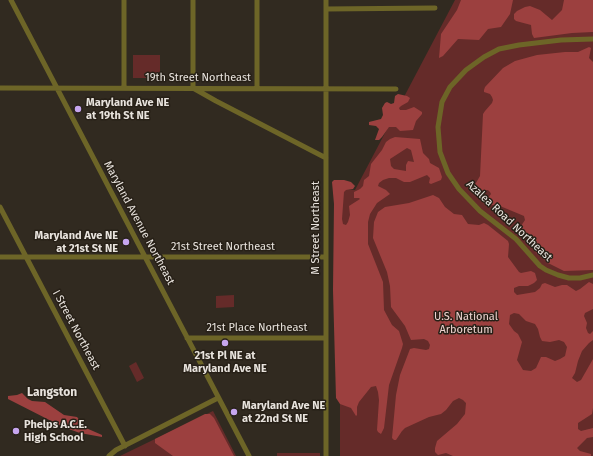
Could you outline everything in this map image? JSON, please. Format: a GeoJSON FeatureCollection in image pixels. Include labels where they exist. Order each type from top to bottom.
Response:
{"type":"FeatureCollection","features":[{"type":"Feature","properties":{"kind":"street","name":"Maryland Avenue Northeast"},"geometry":{"type":"LineString","coordinates":[[11,0],[249,456]]}},
{"type":"Feature","properties":{"kind":"street"},"geometry":{"type":"LineString","coordinates":[[124,0],[124,88]]}},
{"type":"Feature","properties":{"kind":"street"},"geometry":{"type":"LineString","coordinates":[[193,0],[193,88],[211,99],[326,158]]}},
{"type":"Feature","properties":{"kind":"street"},"geometry":{"type":"LineString","coordinates":[[257,0],[257,88]]}},
{"type":"Feature","properties":{"kind":"street","name":"M Street Northeast"},"geometry":{"type":"LineString","coordinates":[[326,0],[326,456]]}},
{"type":"Feature","properties":{"kind":"street"},"geometry":{"type":"LineString","coordinates":[[326,9],[435,8]]}},
{"type":"Feature","properties":{"kind":"street","name":"Azalea Road Northeast"},"geometry":{"type":"LineString","coordinates":[[593,39],[555,41],[515,46],[497,50],[484,57],[466,70],[450,87],[442,102],[438,127],[440,152],[448,173],[462,193],[480,211],[516,239],[540,266],[546,270],[569,278],[580,278],[593,275]]}},
{"type":"Feature","properties":{"kind":"street","name":"19th Street Northeast"},"geometry":{"type":"LineString","coordinates":[[0,88],[396,89]]}},
{"type":"Feature","properties":{"kind":"street","name":"I Street Northeast"},"geometry":{"type":"LineString","coordinates":[[0,207],[125,446]]}},
{"type":"Feature","properties":{"kind":"street","name":"21st Street Northeast"},"geometry":{"type":"LineString","coordinates":[[0,257],[326,257]]}},
{"type":"Feature","properties":{"kind":"street","name":"21st Place Northeast"},"geometry":{"type":"LineString","coordinates":[[187,338],[326,338]]}},
{"type":"Feature","properties":{"kind":"street"},"geometry":{"type":"LineString","coordinates":[[109,456],[125,446],[218,398]]}},
{"type":"Feature","properties":{"kind":"green space","name":"U.S. National Arboretum"},"geometry":{"type":"Polygon","coordinates":[[[455,0],[593,0],[593,456],[340,456],[340,189],[355,190],[455,0]]]}},
{"type":"Feature","properties":{"kind":"green space"},"geometry":{"type":"Polygon","coordinates":[[[461,0],[513,0],[510,14],[501,27],[488,29],[479,40],[458,39],[443,56],[439,58],[441,34],[457,10],[461,0]]]}},
{"type":"Feature","properties":{"kind":"green space"},"geometry":{"type":"Polygon","coordinates":[[[564,0],[593,0],[593,32],[534,38],[531,25],[516,21],[514,19],[514,14],[517,11],[530,6],[540,10],[552,20],[562,10],[564,0]]]}},
{"type":"Feature","properties":{"kind":"green space"},"geometry":{"type":"Polygon","coordinates":[[[589,47],[591,48],[589,58],[593,62],[593,270],[564,271],[548,263],[536,253],[532,239],[524,235],[520,230],[525,220],[524,216],[500,206],[485,204],[491,194],[490,192],[488,190],[476,191],[473,188],[480,176],[483,114],[493,100],[490,94],[484,92],[485,87],[503,68],[515,61],[537,55],[578,52],[589,47]]]}},
{"type":"Feature","properties":{"kind":"green space"},"geometry":{"type":"Polygon","coordinates":[[[133,55],[160,55],[160,78],[133,78],[133,55]]]}},
{"type":"Feature","properties":{"kind":"green space"},"geometry":{"type":"Polygon","coordinates":[[[398,94],[410,98],[408,102],[399,108],[400,110],[406,110],[414,107],[422,112],[422,114],[416,121],[413,130],[400,131],[396,127],[389,127],[379,140],[375,140],[379,129],[376,126],[369,125],[369,122],[381,119],[383,115],[382,108],[385,103],[394,103],[395,96],[398,94]]]}},
{"type":"Feature","properties":{"kind":"green space"},"geometry":{"type":"Polygon","coordinates":[[[395,137],[420,139],[423,153],[429,159],[430,163],[439,168],[442,177],[441,180],[431,184],[429,183],[430,178],[427,175],[410,182],[404,182],[396,178],[383,180],[378,186],[390,194],[377,203],[370,214],[368,222],[368,244],[383,282],[384,310],[392,325],[399,331],[403,344],[389,385],[384,428],[381,434],[377,430],[379,400],[376,386],[371,387],[359,402],[356,416],[351,408],[340,404],[336,398],[333,290],[334,204],[332,182],[334,180],[344,180],[351,182],[355,186],[353,189],[346,190],[344,192],[342,219],[343,224],[346,225],[350,215],[349,206],[360,199],[354,198],[354,192],[363,186],[364,180],[369,176],[371,164],[382,150],[386,142],[395,137]],[[407,148],[390,159],[391,166],[394,169],[406,171],[408,161],[414,162],[411,150],[407,148]]]}},
{"type":"Feature","properties":{"kind":"green space"},"geometry":{"type":"Polygon","coordinates":[[[433,195],[439,198],[445,207],[454,214],[462,215],[468,224],[479,225],[484,223],[508,241],[508,257],[519,272],[531,271],[535,273],[537,280],[528,286],[519,286],[514,288],[514,292],[517,295],[535,292],[542,284],[545,283],[555,287],[567,285],[576,291],[589,282],[593,284],[593,309],[585,313],[584,316],[587,323],[586,328],[588,333],[590,334],[593,331],[593,340],[582,351],[572,378],[577,382],[581,380],[593,359],[592,414],[578,423],[578,429],[581,431],[593,428],[593,437],[587,438],[577,448],[580,451],[591,454],[591,456],[453,456],[446,453],[438,455],[435,452],[437,441],[457,424],[465,414],[466,403],[459,398],[453,401],[441,414],[429,417],[405,428],[396,440],[392,438],[396,395],[400,375],[410,349],[414,348],[426,350],[429,349],[430,345],[428,341],[424,339],[411,340],[405,326],[391,307],[390,286],[387,272],[373,238],[374,222],[378,212],[385,207],[409,203],[433,195]],[[514,313],[510,315],[509,324],[518,334],[522,342],[517,360],[523,370],[531,371],[536,368],[541,357],[546,357],[555,361],[565,356],[567,347],[564,342],[559,340],[550,342],[542,341],[535,324],[526,321],[519,314],[514,313]]]}},
{"type":"Feature","properties":{"kind":"green space"},"geometry":{"type":"Polygon","coordinates":[[[234,295],[234,307],[216,308],[216,296],[234,295]]]}},
{"type":"Feature","properties":{"kind":"green space"},"geometry":{"type":"Polygon","coordinates":[[[136,362],[144,378],[137,382],[129,366],[136,362]]]}},
{"type":"Feature","properties":{"kind":"green space"},"geometry":{"type":"Polygon","coordinates":[[[22,393],[32,401],[45,402],[64,415],[77,417],[86,428],[102,435],[102,437],[80,433],[63,427],[8,399],[8,396],[22,393]]]}},
{"type":"Feature","properties":{"kind":"green space"},"geometry":{"type":"Polygon","coordinates":[[[213,411],[236,456],[120,456],[153,440],[213,411]]]}},
{"type":"Feature","properties":{"kind":"green space"},"geometry":{"type":"Polygon","coordinates":[[[205,414],[210,414],[214,418],[234,456],[173,456],[155,443],[155,439],[205,414]]]}},
{"type":"Feature","properties":{"kind":"green space"},"geometry":{"type":"Polygon","coordinates":[[[277,453],[320,453],[320,456],[277,456],[277,453]]]}},
{"type":"Feature","properties":{"kind":"place","name":"Maryland Ave NE at 19th St NE"},"geometry":{"type":"Point","coordinates":[78,109]}},
{"type":"Feature","properties":{"kind":"place","name":"Maryland Ave NE at 21st St NE"},"geometry":{"type":"Point","coordinates":[126,242]}},
{"type":"Feature","properties":{"kind":"place","name":"21st Pl NE at Maryland Ave NE"},"geometry":{"type":"Point","coordinates":[225,343]}},
{"type":"Feature","properties":{"kind":"place","name":"Maryland Ave NE at 22nd St NE"},"geometry":{"type":"Point","coordinates":[234,412]}},
{"type":"Feature","properties":{"kind":"place","name":"Phelps A.C.E. High School"},"geometry":{"type":"Point","coordinates":[16,431]}},
{"type":"Feature","properties":{"kind":"district","name":"Langston"},"geometry":{"type":"Point","coordinates":[52,393]}}]}
